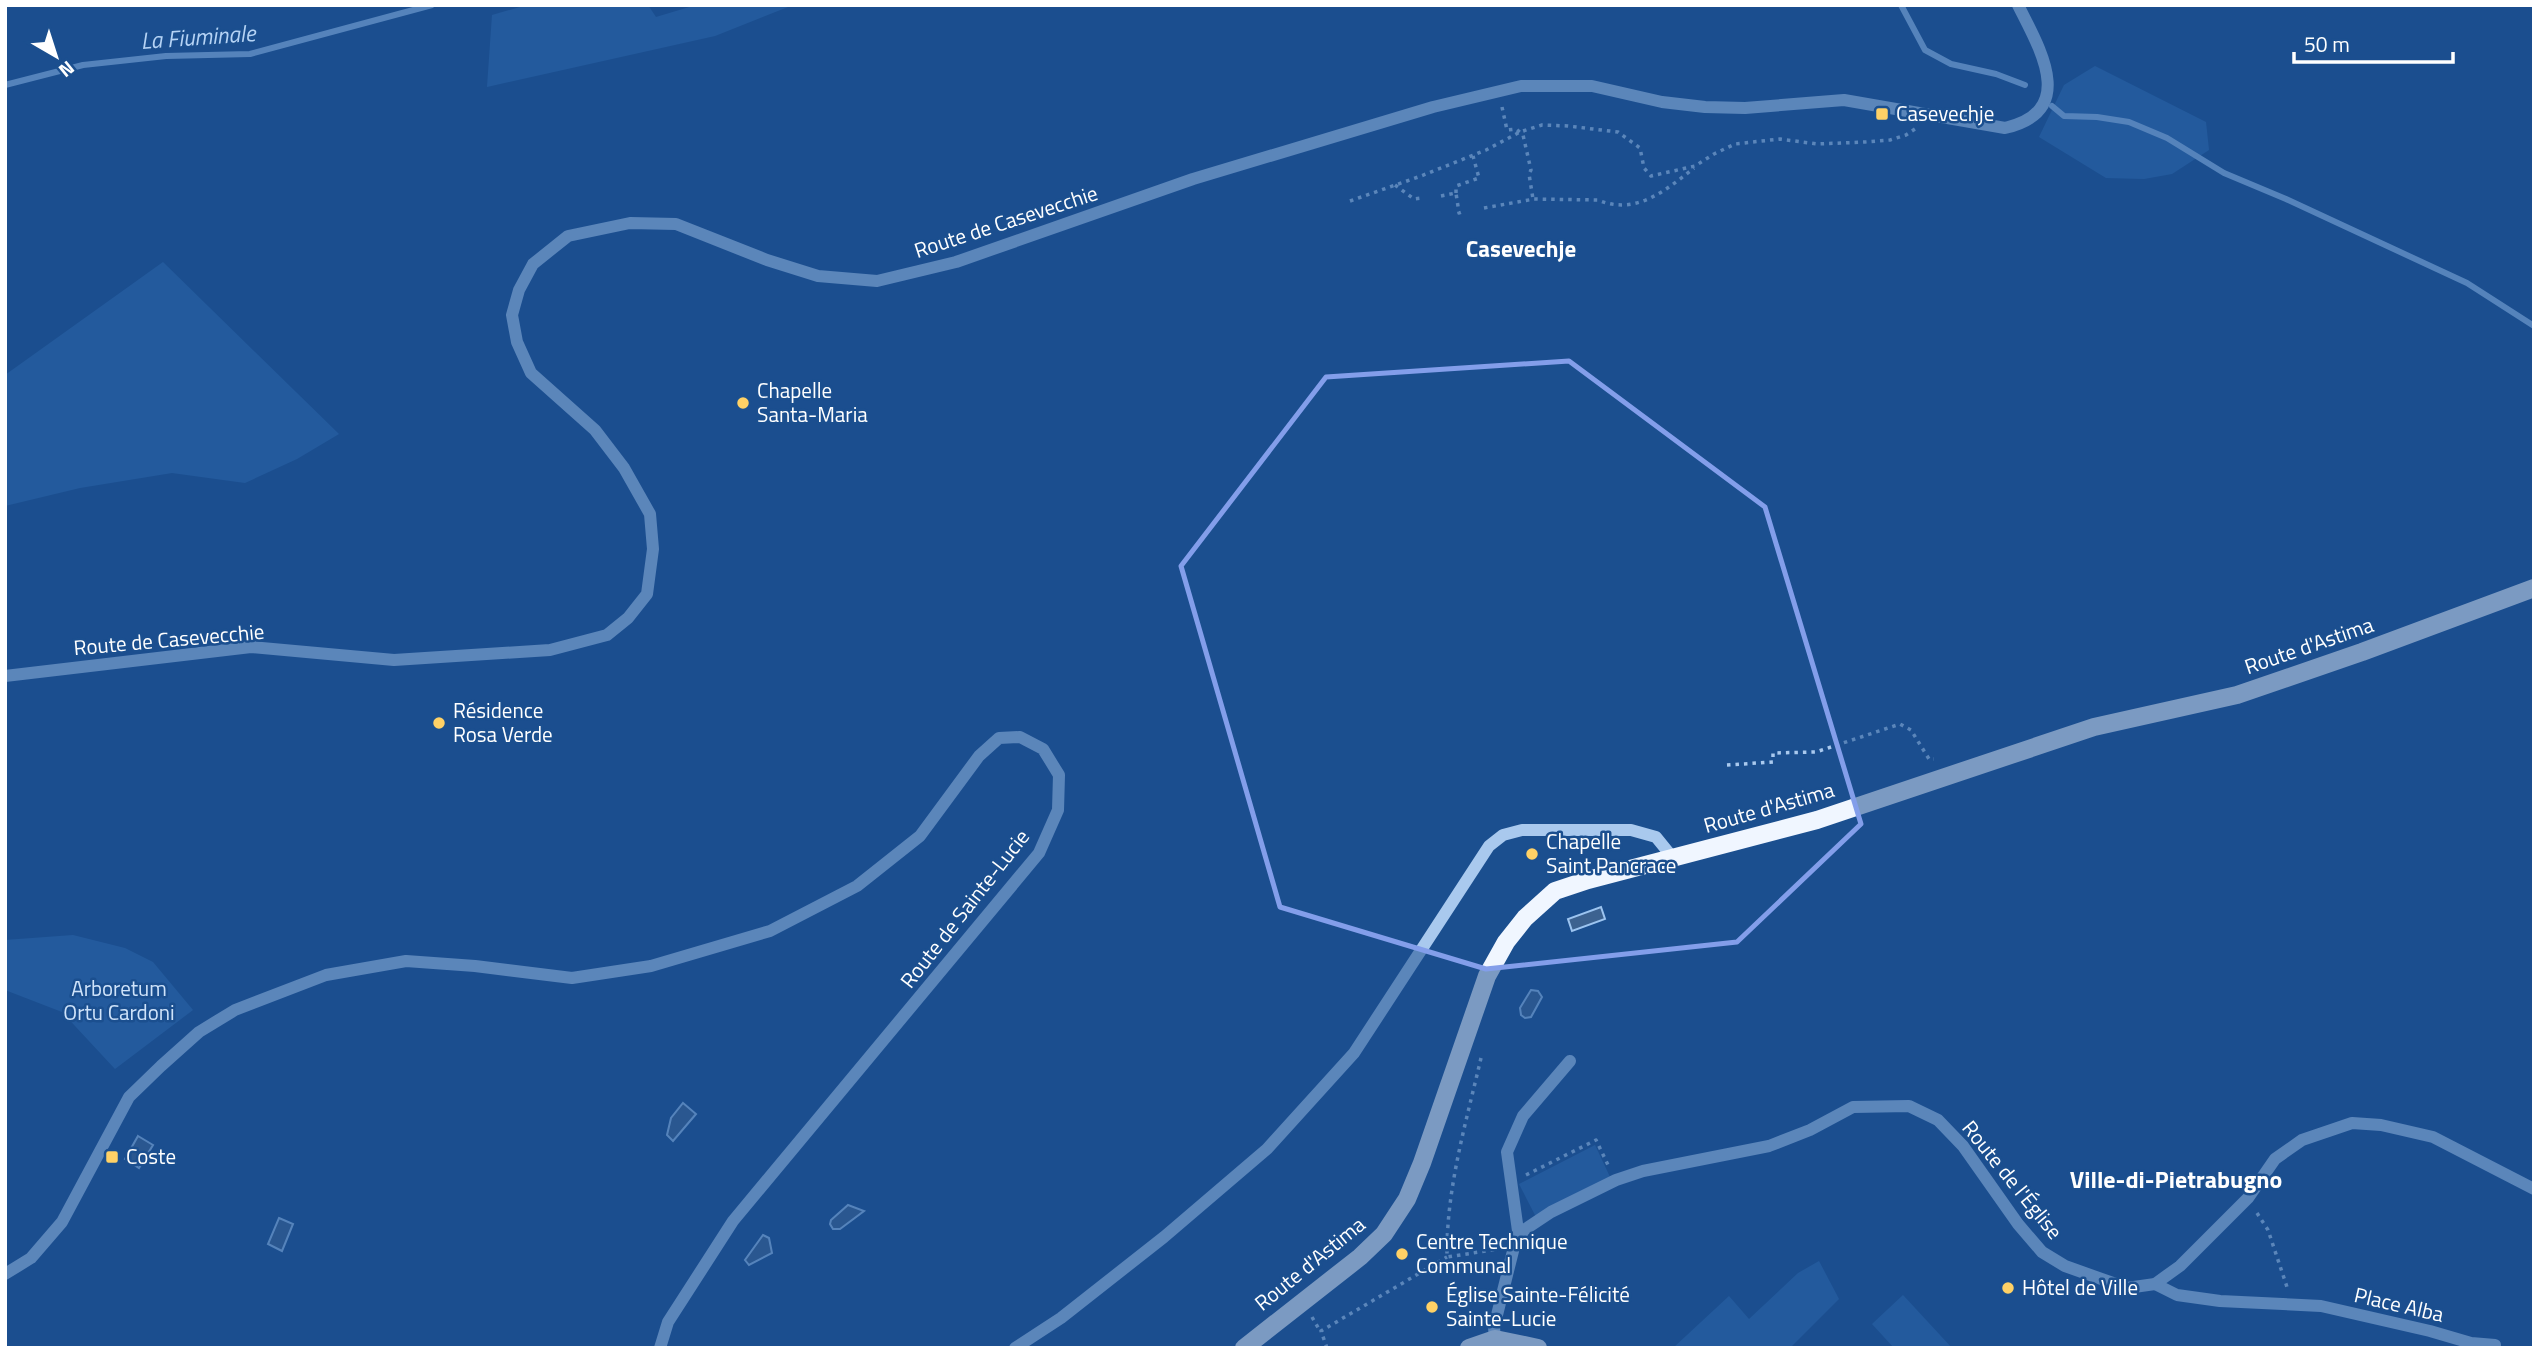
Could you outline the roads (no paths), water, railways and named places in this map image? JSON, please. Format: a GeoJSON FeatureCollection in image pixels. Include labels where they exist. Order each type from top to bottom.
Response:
{"type":"FeatureCollection","features":[{"type":"Feature","properties":{"kind":"main road","name":"Route d'Astima"},"geometry":{"type":"LineString","coordinates":[[1244,1348],[1360,1257],[1384,1234],[1407,1199],[1422,1163],[1487,976],[1506,942],[1525,918],[1555,891],[1817,820],[2094,727],[2237,695],[2534,588]]}},
{"type":"Feature","properties":{"kind":"main road"},"geometry":{"type":"LineString","coordinates":[[1469,1348],[1495,1339],[1538,1348]]}},
{"type":"Feature","properties":{"kind":"street","name":"Route de Casevecchie"},"geometry":{"type":"LineString","coordinates":[[5,676],[251,647],[394,660],[550,650],[607,635],[628,618],[647,594],[653,549],[650,514],[624,468],[595,430],[531,373],[517,342],[512,315],[519,290],[533,264],[568,236],[630,223],[676,225],[767,260],[818,276],[877,281],[956,262],[1193,179],[1433,107],[1521,86],[1592,86],[1662,102],[1745,108],[1844,100],[2005,128],[2022,124],[2040,110],[2046,97],[2048,77],[2043,55],[2018,5]]}},
{"type":"Feature","properties":{"kind":"street","name":"Route de Sainte-Lucie"},"geometry":{"type":"LineString","coordinates":[[5,1273],[31,1258],[62,1222],[130,1097],[199,1032],[235,1010],[326,975],[406,961],[572,978],[651,966],[770,931],[857,886],[920,836],[979,756],[999,738],[1020,737],[1043,750],[1059,775],[1058,810],[1039,852],[733,1221],[668,1322],[660,1348]]}},
{"type":"Feature","properties":{"kind":"street"},"geometry":{"type":"LineString","coordinates":[[1015,1348],[1061,1318],[1267,1149],[1354,1053],[1489,846],[1503,835],[1522,831],[1631,830],[1656,837],[1673,858]]}},
{"type":"Feature","properties":{"kind":"street"},"geometry":{"type":"LineString","coordinates":[[1495,1339],[1494,1327],[1517,1242],[1507,1152],[1523,1116],[1570,1061]]}},
{"type":"Feature","properties":{"kind":"street","name":"Route de l'Église"},"geometry":{"type":"LineString","coordinates":[[1517,1242],[1524,1230],[1551,1212],[1616,1180],[1643,1171],[1769,1146],[1810,1130],[1853,1107],[1909,1106],[1938,1120],[1963,1146],[2018,1224],[2042,1252],[2065,1266],[2127,1288],[2155,1284]]}},
{"type":"Feature","properties":{"kind":"street"},"geometry":{"type":"LineString","coordinates":[[2155,1284],[2180,1266],[2248,1198],[2275,1159],[2302,1140],[2352,1124],[2381,1125],[2432,1137],[2534,1189]]}},
{"type":"Feature","properties":{"kind":"street","name":"Place Alba"},"geometry":{"type":"LineString","coordinates":[[2155,1284],[2176,1295],[2321,1306],[2470,1343],[2495,1345]]}},
{"type":"Feature","properties":{"kind":"waterway","name":"La Fiuminale"},"geometry":{"type":"LineString","coordinates":[[5,85],[83,65],[166,56],[250,54],[432,5]]}},
{"type":"Feature","properties":{"kind":"waterway"},"geometry":{"type":"LineString","coordinates":[[1901,5],[1925,50],[1951,64],[1996,74],[2025,85]]}},
{"type":"Feature","properties":{"kind":"waterway"},"geometry":{"type":"LineString","coordinates":[[2052,106],[2064,116],[2129,122],[2167,138],[2224,173],[2467,283],[2534,326]]}},
{"type":"Feature","properties":{"kind":"place","name":"Casevechje"},"geometry":{"type":"Point","coordinates":[1882,114]}},
{"type":"Feature","properties":{"kind":"place","name":"Chapelle Santa-Maria"},"geometry":{"type":"Point","coordinates":[743,403]}},
{"type":"Feature","properties":{"kind":"place","name":"Résidence Rosa Verde"},"geometry":{"type":"Point","coordinates":[439,723]}},
{"type":"Feature","properties":{"kind":"place","name":"Chapelle Saint Pancrace"},"geometry":{"type":"Point","coordinates":[1532,854]}},
{"type":"Feature","properties":{"kind":"place","name":"Coste"},"geometry":{"type":"Point","coordinates":[112,1157]}},
{"type":"Feature","properties":{"kind":"place","name":"Centre Technique Communal"},"geometry":{"type":"Point","coordinates":[1402,1254]}},
{"type":"Feature","properties":{"kind":"place","name":"Hôtel de Ville"},"geometry":{"type":"Point","coordinates":[2008,1288]}},
{"type":"Feature","properties":{"kind":"place","name":"Église Sainte-Félicité Sainte-Lucie"},"geometry":{"type":"Point","coordinates":[1432,1307]}},
{"type":"Feature","properties":{"kind":"district","name":"Casevechje"},"geometry":{"type":"Point","coordinates":[1521,249]}},
{"type":"Feature","properties":{"kind":"district","name":"Ville-di-Pietrabugno"},"geometry":{"type":"Point","coordinates":[2176,1180]}},
{"type":"Feature","properties":{"kind":"park label","name":"Arboretum Ortu Cardoni"},"geometry":{"type":"Point","coordinates":[119,1001]}}]}
